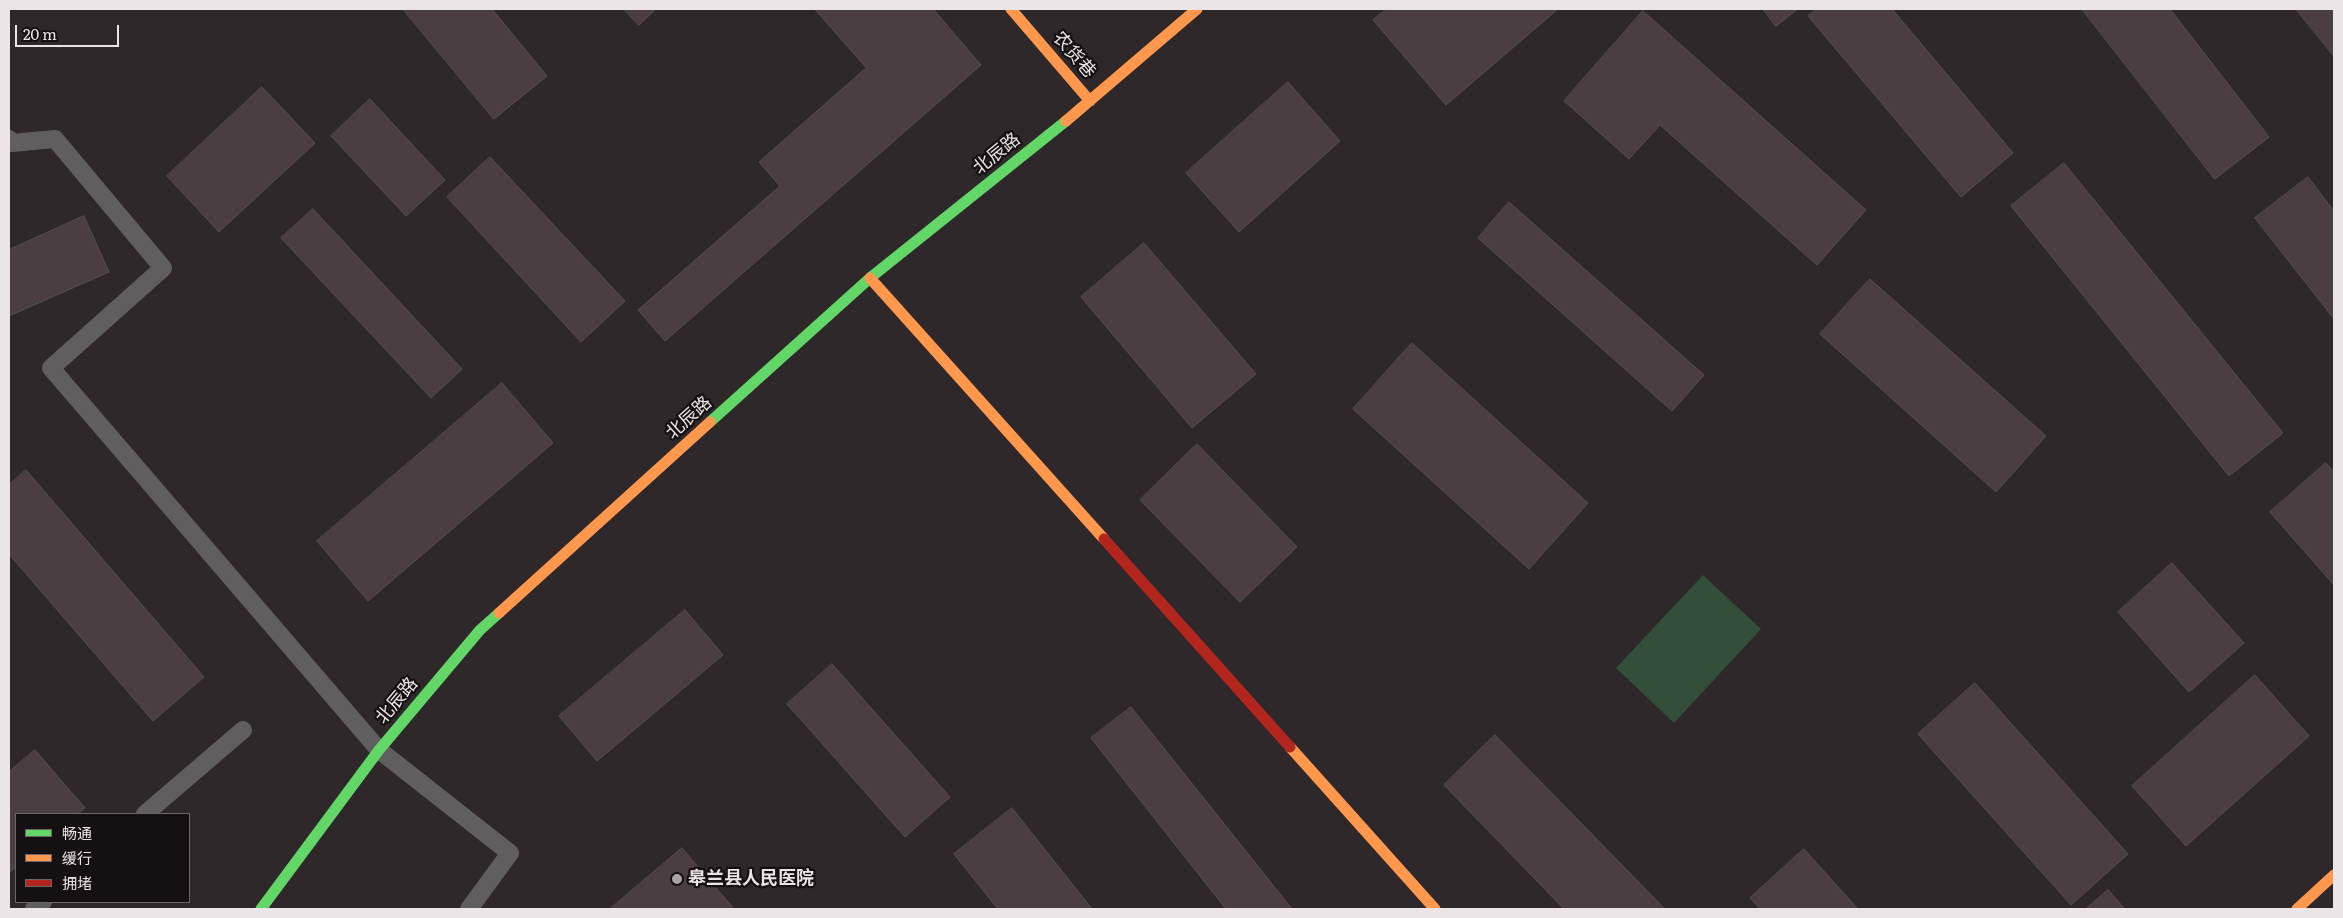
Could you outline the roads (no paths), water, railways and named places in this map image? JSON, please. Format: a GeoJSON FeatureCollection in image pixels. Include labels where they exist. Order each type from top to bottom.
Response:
{"type":"FeatureCollection","features":[{"type":"Feature","properties":{"kind":"main road","name":"农货巷"},"geometry":{"type":"LineString","coordinates":[[1011,9],[1090,101]]}},
{"type":"Feature","properties":{"kind":"main road","name":"北辰路"},"geometry":{"type":"LineString","coordinates":[[261,909],[380,750],[480,630],[870,278],[1090,101],[1197,9]]}},
{"type":"Feature","properties":{"kind":"main road"},"geometry":{"type":"LineString","coordinates":[[870,278],[1435,909]]}},
{"type":"Feature","properties":{"kind":"main road"},"geometry":{"type":"LineString","coordinates":[[2297,909],[2334,875]]}},
{"type":"Feature","properties":{"kind":"lane"},"geometry":{"type":"LineString","coordinates":[[9,139],[12,143],[55,139],[164,268],[51,368],[380,750],[510,854],[469,909]]}},
{"type":"Feature","properties":{"kind":"lane"},"geometry":{"type":"LineString","coordinates":[[146,813],[243,730]]}},
{"type":"Feature","properties":{"kind":"place","name":"皋兰县人民医院"},"geometry":{"type":"Point","coordinates":[677,879]}}]}
